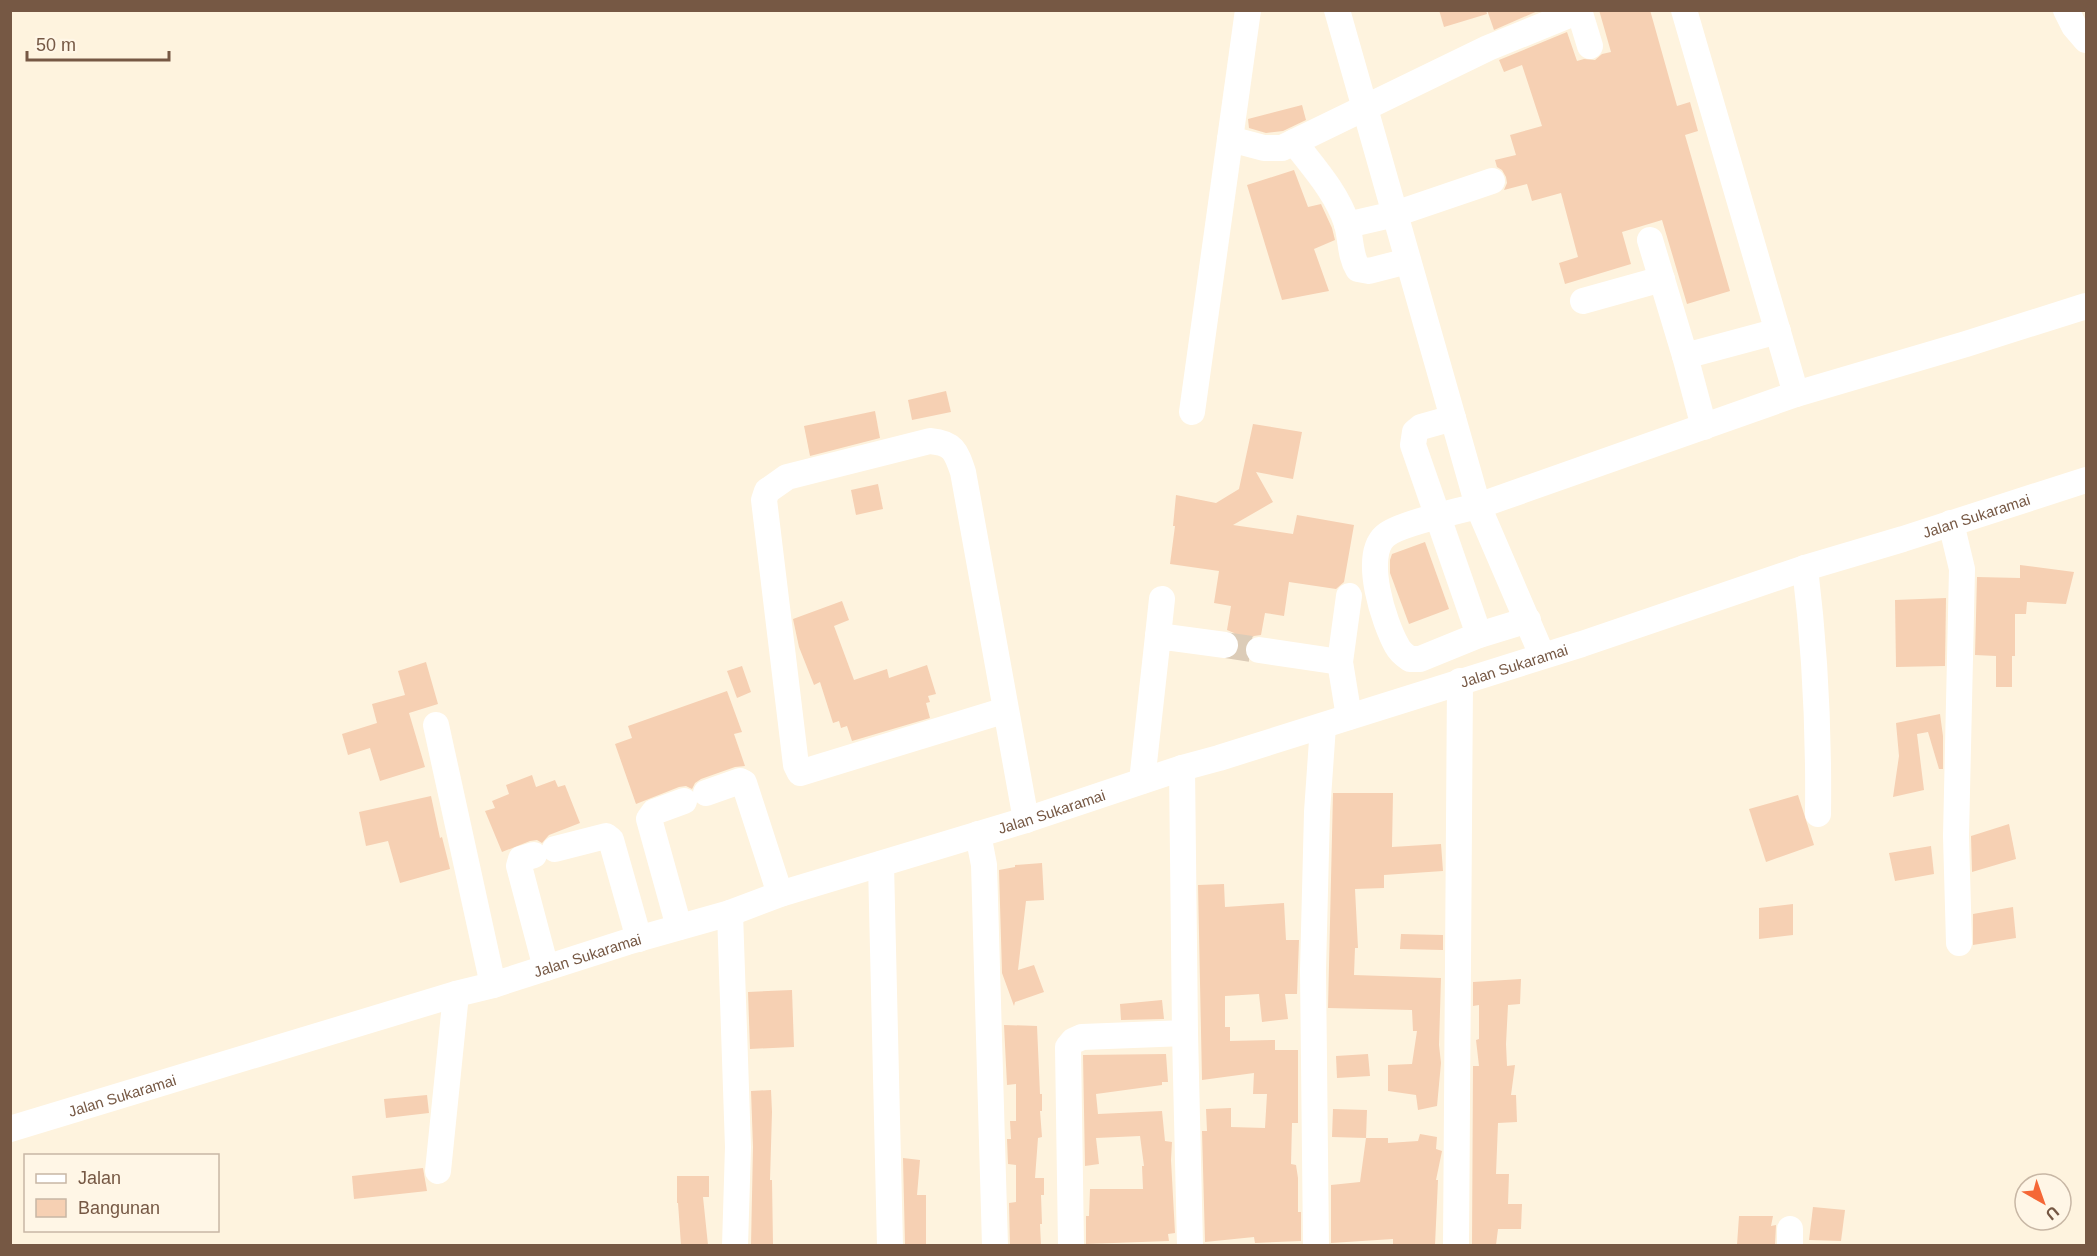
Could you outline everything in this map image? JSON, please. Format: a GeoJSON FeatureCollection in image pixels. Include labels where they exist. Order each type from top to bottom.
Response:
{"type":"FeatureCollection","features":[{"type":"Feature","properties":{"kind":"street"},"geometry":{"type":"LineString","coordinates":[[1192,412],[1248,10]]}},
{"type":"Feature","properties":{"kind":"street"},"geometry":{"type":"LineString","coordinates":[[1337,10],[1478,506],[1542,655]]}},
{"type":"Feature","properties":{"kind":"street"},"geometry":{"type":"LineString","coordinates":[[1684,10],[1796,394]]}},
{"type":"Feature","properties":{"kind":"street"},"geometry":{"type":"LineString","coordinates":[[2066,10],[2074,26],[2086,40]]}},
{"type":"Feature","properties":{"kind":"street"},"geometry":{"type":"LineString","coordinates":[[1230,139],[1264,148],[1282,148],[1488,48],[1579,11],[1590,45]]}},
{"type":"Feature","properties":{"kind":"street"},"geometry":{"type":"LineString","coordinates":[[1294,142],[1327,183],[1336,200],[1347,225],[1354,262],[1358,269],[1369,271],[1408,261]]}},
{"type":"Feature","properties":{"kind":"street"},"geometry":{"type":"LineString","coordinates":[[1347,225],[1395,213],[1492,182]]}},
{"type":"Feature","properties":{"kind":"street"},"geometry":{"type":"LineString","coordinates":[[1650,240],[1704,427]]}},
{"type":"Feature","properties":{"kind":"street"},"geometry":{"type":"LineString","coordinates":[[1582,301],[1662,279]]}},
{"type":"Feature","properties":{"kind":"street"},"geometry":{"type":"LineString","coordinates":[[1528,620],[1479,635],[1420,658],[1410,659],[1397,648],[1379,603],[1376,567],[1377,550],[1381,539],[1388,533],[1478,506],[1796,394],[2086,306]]}},
{"type":"Feature","properties":{"kind":"street"},"geometry":{"type":"LineString","coordinates":[[1685,356],[1778,331]]}},
{"type":"Feature","properties":{"kind":"street"},"geometry":{"type":"LineString","coordinates":[[1453,418],[1421,427],[1415,432],[1413,445],[1479,635]]}},
{"type":"Feature","properties":{"kind":"street"},"geometry":{"type":"LineString","coordinates":[[1006,710],[800,773],[795,765],[764,500],[766,491],[786,477],[930,441],[943,442],[951,447],[958,457],[963,472],[1026,820]]}},
{"type":"Feature","properties":{"kind":"street","name":"Jalan Sukaramai"},"geometry":{"type":"LineString","coordinates":[[10,1129],[730,913],[780,894],[1026,820],[1182,768],[1582,644],[1805,568],[2086,480]]}},
{"type":"Feature","properties":{"kind":"street"},"geometry":{"type":"LineString","coordinates":[[1952,523],[1962,569],[1956,836],[1959,944]]}},
{"type":"Feature","properties":{"kind":"street"},"geometry":{"type":"LineString","coordinates":[[1805,568],[1811,616],[1818,753],[1818,813]]}},
{"type":"Feature","properties":{"kind":"street"},"geometry":{"type":"LineString","coordinates":[[1349,596],[1340,662],[1349,717]]}},
{"type":"Feature","properties":{"kind":"street"},"geometry":{"type":"LineString","coordinates":[[1142,781],[1162,599]]}},
{"type":"Feature","properties":{"kind":"street"},"geometry":{"type":"LineString","coordinates":[[1158,636],[1225,645]]}},
{"type":"Feature","properties":{"kind":"street"},"geometry":{"type":"LineString","coordinates":[[1259,650],[1340,662]]}},
{"type":"Feature","properties":{"kind":"street"},"geometry":{"type":"LineString","coordinates":[[1455,1245],[1460,681]]}},
{"type":"Feature","properties":{"kind":"street"},"geometry":{"type":"LineString","coordinates":[[436,725],[493,985]]}},
{"type":"Feature","properties":{"kind":"street"},"geometry":{"type":"LineString","coordinates":[[1316,1245],[1312,970],[1317,812],[1323,726]]}},
{"type":"Feature","properties":{"kind":"street"},"geometry":{"type":"LineString","coordinates":[[1182,768],[1190,1245]]}},
{"type":"Feature","properties":{"kind":"street"},"geometry":{"type":"LineString","coordinates":[[679,927],[649,819],[654,812],[740,781],[744,783],[780,894]]}},
{"type":"Feature","properties":{"kind":"street"},"geometry":{"type":"LineString","coordinates":[[978,834],[984,865],[985,888],[995,1245]]}},
{"type":"Feature","properties":{"kind":"street"},"geometry":{"type":"LineString","coordinates":[[546,968],[519,866],[521,859],[606,836],[611,840],[639,939]]}},
{"type":"Feature","properties":{"kind":"street"},"geometry":{"type":"LineString","coordinates":[[880,864],[890,1245]]}},
{"type":"Feature","properties":{"kind":"street"},"geometry":{"type":"LineString","coordinates":[[730,913],[738,1147],[735,1245]]}},
{"type":"Feature","properties":{"kind":"street"},"geometry":{"type":"LineString","coordinates":[[438,1171],[456,994]]}},
{"type":"Feature","properties":{"kind":"street"},"geometry":{"type":"LineString","coordinates":[[1071,1245],[1068,1047],[1073,1041],[1082,1037],[1185,1033]]}},
{"type":"Feature","properties":{"kind":"building"},"geometry":{"type":"Polygon","coordinates":[[[1439,10],[1486,10],[1487,14],[1444,27],[1439,10]]]}},
{"type":"Feature","properties":{"kind":"building"},"geometry":{"type":"Polygon","coordinates":[[[1487,10],[1540,10],[1494,30],[1487,10]]]}},
{"type":"Feature","properties":{"kind":"building"},"geometry":{"type":"Polygon","coordinates":[[[1599,10],[1650,10],[1677,106],[1690,102],[1698,131],[1685,135],[1730,291],[1687,304],[1662,220],[1622,232],[1631,264],[1565,284],[1559,263],[1578,257],[1561,193],[1532,201],[1527,184],[1504,190],[1507,183],[1506,177],[1497,167],[1495,160],[1516,155],[1510,135],[1542,126],[1522,65],[1504,72],[1499,60],[1567,32],[1577,61],[1595,60],[1602,54],[1611,52],[1599,10]]]}},
{"type":"Feature","properties":{"kind":"building"},"geometry":{"type":"Polygon","coordinates":[[[1302,105],[1306,120],[1283,131],[1266,133],[1249,128],[1248,119],[1302,105]]]}},
{"type":"Feature","properties":{"kind":"building"},"geometry":{"type":"Polygon","coordinates":[[[1294,170],[1308,207],[1321,204],[1335,240],[1314,249],[1329,291],[1282,300],[1247,185],[1294,170]]]}},
{"type":"Feature","properties":{"kind":"building"},"geometry":{"type":"Polygon","coordinates":[[[946,391],[951,412],[912,420],[908,400],[946,391]]]}},
{"type":"Feature","properties":{"kind":"building"},"geometry":{"type":"Polygon","coordinates":[[[875,411],[880,438],[810,456],[804,426],[875,411]]]}},
{"type":"Feature","properties":{"kind":"building"},"geometry":{"type":"Polygon","coordinates":[[[1253,424],[1302,432],[1293,479],[1256,472],[1273,502],[1233,525],[1293,534],[1297,515],[1354,525],[1344,582],[1336,589],[1289,582],[1284,616],[1265,613],[1261,635],[1248,640],[1245,652],[1238,651],[1239,639],[1227,630],[1231,606],[1214,603],[1219,571],[1170,564],[1176,495],[1216,503],[1239,489],[1253,424]]]}},
{"type":"Feature","properties":{"kind":"building"},"geometry":{"type":"Polygon","coordinates":[[[878,484],[883,509],[856,515],[851,490],[878,484]]]}},
{"type":"Feature","properties":{"kind":"building"},"geometry":{"type":"Polygon","coordinates":[[[1425,542],[1449,609],[1409,624],[1390,573],[1390,560],[1392,554],[1425,542]]]}},
{"type":"Feature","properties":{"kind":"building"},"geometry":{"type":"Polygon","coordinates":[[[2020,565],[2074,572],[2066,604],[2027,602],[2026,614],[2015,614],[2012,687],[1996,687],[1996,656],[1975,655],[1977,577],[2020,578],[2020,565]]]}},
{"type":"Feature","properties":{"kind":"building"},"geometry":{"type":"Polygon","coordinates":[[[1946,598],[1945,666],[1896,667],[1895,600],[1946,598]]]}},
{"type":"Feature","properties":{"kind":"building"},"geometry":{"type":"Polygon","coordinates":[[[842,601],[849,620],[834,626],[854,680],[887,669],[889,678],[927,665],[936,694],[928,696],[930,702],[926,703],[930,718],[852,741],[847,726],[841,728],[839,721],[833,723],[820,682],[814,685],[799,647],[793,619],[842,601]]]}},
{"type":"Feature","properties":{"kind":"building"},"geometry":{"type":"Polygon","coordinates":[[[426,662],[438,704],[409,713],[425,767],[380,781],[370,748],[348,755],[342,734],[377,723],[372,704],[405,695],[398,671],[426,662]]]}},
{"type":"Feature","properties":{"kind":"building"},"geometry":{"type":"Polygon","coordinates":[[[742,666],[751,692],[737,698],[727,671],[742,666]]]}},
{"type":"Feature","properties":{"kind":"building"},"geometry":{"type":"Polygon","coordinates":[[[727,691],[742,732],[734,734],[745,766],[735,767],[701,779],[692,789],[686,786],[679,787],[636,804],[615,744],[632,738],[628,726],[727,691]]]}},
{"type":"Feature","properties":{"kind":"building"},"geometry":{"type":"Polygon","coordinates":[[[1940,714],[1943,769],[1939,769],[1928,732],[1917,734],[1924,790],[1893,797],[1899,756],[1896,723],[1940,714]]]}},
{"type":"Feature","properties":{"kind":"building"},"geometry":{"type":"Polygon","coordinates":[[[532,775],[536,787],[555,780],[558,787],[565,785],[580,823],[549,835],[542,843],[537,840],[530,841],[502,852],[485,811],[495,808],[492,801],[509,794],[506,785],[532,775]]]}},
{"type":"Feature","properties":{"kind":"building"},"geometry":{"type":"Polygon","coordinates":[[[1333,793],[1393,793],[1392,847],[1441,844],[1443,871],[1384,875],[1384,888],[1355,889],[1358,948],[1355,948],[1354,975],[1441,978],[1439,1045],[1441,1063],[1437,1106],[1418,1110],[1416,1095],[1388,1091],[1388,1065],[1412,1064],[1417,1031],[1413,1031],[1412,1010],[1328,1008],[1333,793]]]}},
{"type":"Feature","properties":{"kind":"building"},"geometry":{"type":"Polygon","coordinates":[[[1798,795],[1814,845],[1766,862],[1749,809],[1798,795]]]}},
{"type":"Feature","properties":{"kind":"building"},"geometry":{"type":"Polygon","coordinates":[[[431,796],[440,838],[442,837],[450,869],[400,883],[388,841],[366,846],[359,812],[431,796]]]}},
{"type":"Feature","properties":{"kind":"building"},"geometry":{"type":"Polygon","coordinates":[[[2009,824],[2016,859],[1972,872],[1971,836],[2009,824]]]}},
{"type":"Feature","properties":{"kind":"building"},"geometry":{"type":"Polygon","coordinates":[[[1931,846],[1934,874],[1895,881],[1889,853],[1931,846]]]}},
{"type":"Feature","properties":{"kind":"building"},"geometry":{"type":"Polygon","coordinates":[[[1042,863],[1044,900],[1026,901],[1018,970],[1034,965],[1044,992],[1015,1002],[1014,1006],[1002,973],[999,870],[1015,867],[1015,865],[1042,863]]]}},
{"type":"Feature","properties":{"kind":"building"},"geometry":{"type":"Polygon","coordinates":[[[1224,884],[1225,907],[1284,903],[1286,940],[1299,940],[1297,994],[1285,994],[1288,1019],[1262,1022],[1259,994],[1225,996],[1225,1027],[1230,1027],[1230,1041],[1275,1040],[1275,1050],[1298,1050],[1298,1123],[1292,1123],[1291,1164],[1296,1165],[1298,1178],[1301,1241],[1255,1243],[1254,1237],[1205,1242],[1202,1131],[1207,1131],[1206,1109],[1231,1108],[1231,1127],[1265,1128],[1267,1094],[1253,1094],[1254,1073],[1202,1080],[1198,885],[1224,884]]]}},
{"type":"Feature","properties":{"kind":"building"},"geometry":{"type":"Polygon","coordinates":[[[1793,904],[1793,935],[1759,939],[1759,908],[1793,904]]]}},
{"type":"Feature","properties":{"kind":"building"},"geometry":{"type":"Polygon","coordinates":[[[2013,907],[2016,938],[1973,945],[1973,914],[2013,907]]]}},
{"type":"Feature","properties":{"kind":"building"},"geometry":{"type":"Polygon","coordinates":[[[1401,934],[1443,935],[1443,950],[1400,949],[1401,934]]]}},
{"type":"Feature","properties":{"kind":"building"},"geometry":{"type":"Polygon","coordinates":[[[1521,979],[1520,1004],[1508,1005],[1506,1044],[1507,1066],[1515,1065],[1511,1095],[1516,1095],[1517,1122],[1498,1123],[1496,1174],[1509,1174],[1508,1204],[1522,1204],[1521,1229],[1498,1229],[1496,1245],[1472,1245],[1473,1066],[1479,1066],[1476,1040],[1479,1039],[1479,1005],[1473,1006],[1473,982],[1521,979]]]}},
{"type":"Feature","properties":{"kind":"building"},"geometry":{"type":"Polygon","coordinates":[[[792,990],[794,1047],[750,1049],[748,992],[792,990]]]}},
{"type":"Feature","properties":{"kind":"building"},"geometry":{"type":"Polygon","coordinates":[[[1162,1000],[1164,1019],[1121,1020],[1120,1004],[1162,1000]]]}},
{"type":"Feature","properties":{"kind":"building"},"geometry":{"type":"Polygon","coordinates":[[[1004,1025],[1037,1026],[1040,1094],[1042,1094],[1042,1111],[1040,1111],[1042,1137],[1038,1138],[1035,1178],[1044,1178],[1044,1195],[1041,1195],[1041,1245],[1010,1245],[1009,1203],[1016,1202],[1016,1165],[1008,1164],[1007,1139],[1011,1139],[1010,1121],[1016,1121],[1016,1084],[1007,1085],[1004,1025]]]}},
{"type":"Feature","properties":{"kind":"building"},"geometry":{"type":"Polygon","coordinates":[[[1166,1054],[1168,1082],[1162,1082],[1162,1085],[1096,1094],[1098,1114],[1162,1111],[1165,1141],[1172,1142],[1175,1233],[1168,1234],[1169,1241],[1086,1244],[1086,1216],[1089,1216],[1090,1189],[1143,1189],[1142,1166],[1144,1166],[1140,1136],[1096,1138],[1099,1164],[1085,1166],[1083,1055],[1166,1054]]]}},
{"type":"Feature","properties":{"kind":"building"},"geometry":{"type":"Polygon","coordinates":[[[1368,1054],[1370,1076],[1337,1078],[1336,1056],[1368,1054]]]}},
{"type":"Feature","properties":{"kind":"building"},"geometry":{"type":"Polygon","coordinates":[[[771,1090],[770,1180],[772,1180],[773,1245],[751,1245],[753,1147],[751,1091],[771,1090]]]}},
{"type":"Feature","properties":{"kind":"building"},"geometry":{"type":"Polygon","coordinates":[[[427,1095],[429,1113],[386,1118],[384,1099],[427,1095]]]}},
{"type":"Feature","properties":{"kind":"building"},"geometry":{"type":"Polygon","coordinates":[[[1333,1109],[1367,1110],[1366,1138],[1332,1137],[1333,1109]]]}},
{"type":"Feature","properties":{"kind":"building"},"geometry":{"type":"Polygon","coordinates":[[[1420,1134],[1437,1137],[1436,1149],[1442,1151],[1436,1180],[1438,1180],[1435,1245],[1393,1245],[1393,1239],[1331,1243],[1331,1185],[1360,1182],[1366,1138],[1388,1138],[1388,1143],[1418,1141],[1420,1134]]]}},
{"type":"Feature","properties":{"kind":"building"},"geometry":{"type":"Polygon","coordinates":[[[903,1158],[920,1160],[917,1195],[926,1195],[926,1245],[905,1245],[903,1158]]]}},
{"type":"Feature","properties":{"kind":"building"},"geometry":{"type":"Polygon","coordinates":[[[423,1168],[427,1191],[354,1199],[352,1176],[423,1168]]]}},
{"type":"Feature","properties":{"kind":"building"},"geometry":{"type":"Polygon","coordinates":[[[677,1176],[709,1176],[709,1197],[703,1197],[708,1245],[681,1245],[677,1176]]]}},
{"type":"Feature","properties":{"kind":"building"},"geometry":{"type":"Polygon","coordinates":[[[1813,1207],[1845,1210],[1841,1241],[1809,1240],[1813,1207]]]}},
{"type":"Feature","properties":{"kind":"building"},"geometry":{"type":"Polygon","coordinates":[[[1739,1216],[1773,1216],[1771,1226],[1776,1225],[1775,1245],[1737,1245],[1739,1216]]]}},
{"type":"Feature","properties":{"kind":"tunnel"},"geometry":{"type":"LineString","coordinates":[[1225,645],[1259,650]]}}]}
